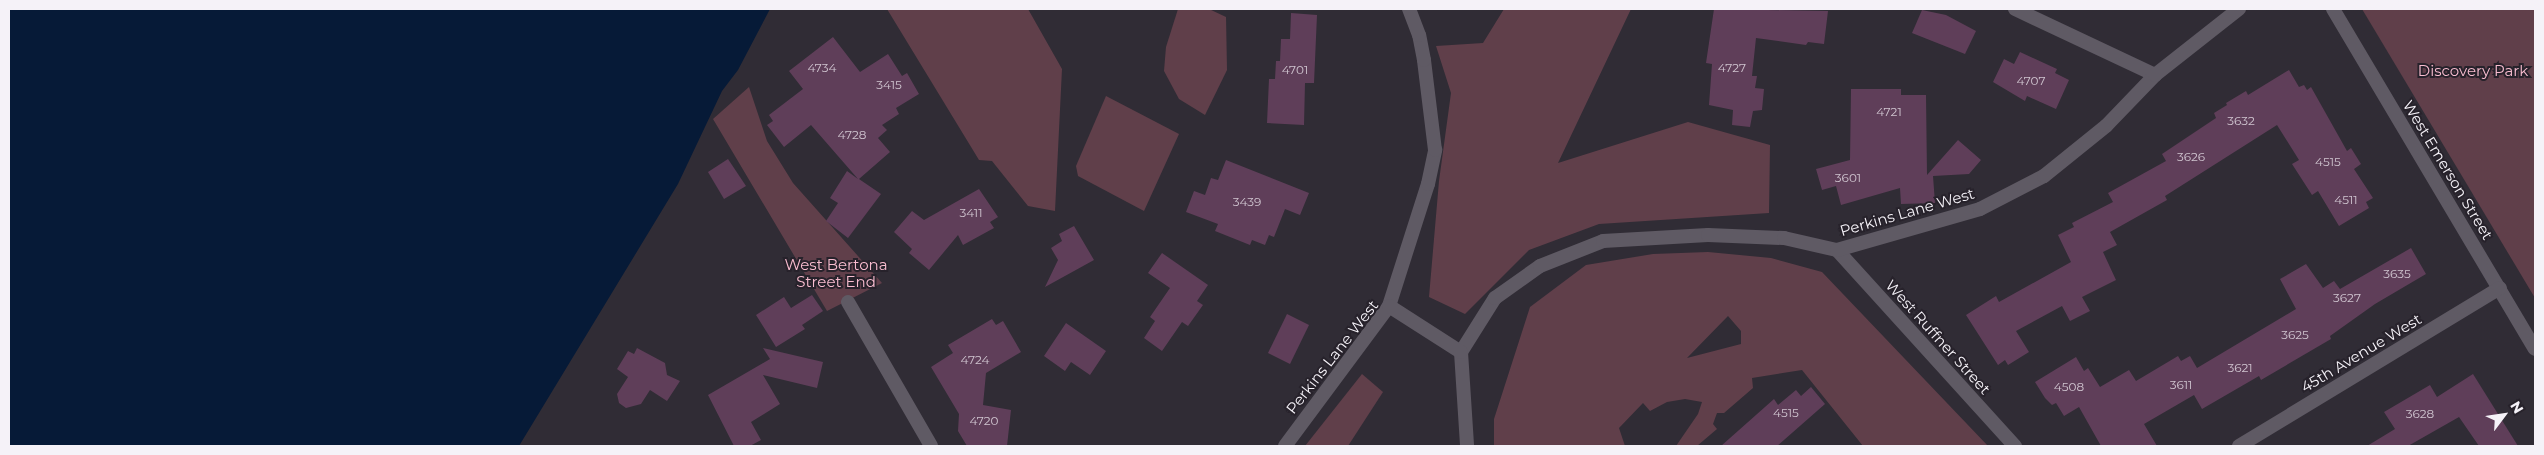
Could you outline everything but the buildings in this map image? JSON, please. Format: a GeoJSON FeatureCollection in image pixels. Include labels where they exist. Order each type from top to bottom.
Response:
{"type":"FeatureCollection","features":[{"type":"Feature","properties":{"kind":"street"},"geometry":{"type":"LineString","coordinates":[[1389,306],[1428,184],[1435,150],[1424,60],[1419,35],[1409,9]]}},
{"type":"Feature","properties":{"kind":"street"},"geometry":{"type":"LineString","coordinates":[[2015,9],[2155,75]]}},
{"type":"Feature","properties":{"kind":"street","name":"Perkins Lane West"},"geometry":{"type":"LineString","coordinates":[[1285,446],[1389,306],[1461,352],[1495,298],[1540,266],[1602,240],[1708,235],[1784,238],[1836,250],[1980,209],[2044,176],[2106,126],[2155,75],[2239,9]]}},
{"type":"Feature","properties":{"kind":"street","name":"West Emerson Street"},"geometry":{"type":"LineString","coordinates":[[2332,9],[2535,349]]}},
{"type":"Feature","properties":{"kind":"street","name":"West Ruffner Street"},"geometry":{"type":"LineString","coordinates":[[1836,250],[2015,446]]}},
{"type":"Feature","properties":{"kind":"street","name":"45th Avenue West"},"geometry":{"type":"LineString","coordinates":[[2240,446],[2500,288]]}},
{"type":"Feature","properties":{"kind":"street"},"geometry":{"type":"LineString","coordinates":[[848,302],[931,446]]}},
{"type":"Feature","properties":{"kind":"street"},"geometry":{"type":"LineString","coordinates":[[1461,352],[1467,446]]}},
{"type":"Feature","properties":{"kind":"green space"},"geometry":{"type":"Polygon","coordinates":[[[887,9],[1028,9],[1062,69],[1055,211],[1028,206],[992,161],[979,160],[887,9]]]}},
{"type":"Feature","properties":{"kind":"green space"},"geometry":{"type":"Polygon","coordinates":[[[1178,9],[1209,9],[1226,17],[1227,70],[1205,115],[1179,99],[1164,71],[1166,47],[1178,9]]]}},
{"type":"Feature","properties":{"kind":"green space"},"geometry":{"type":"Polygon","coordinates":[[[1504,9],[1631,9],[1558,163],[1688,122],[1770,145],[1769,213],[1599,224],[1529,250],[1465,314],[1429,297],[1439,181],[1451,93],[1436,46],[1483,43],[1504,9]]]}},
{"type":"Feature","properties":{"kind":"green space","name":"Discovery Park"},"geometry":{"type":"Polygon","coordinates":[[[2362,9],[2535,9],[2535,298],[2362,9]]]}},
{"type":"Feature","properties":{"kind":"green space","name":"West Bertona Street End"},"geometry":{"type":"Polygon","coordinates":[[[749,87],[767,141],[793,183],[882,283],[827,311],[713,119],[749,87]]]}},
{"type":"Feature","properties":{"kind":"green space"},"geometry":{"type":"Polygon","coordinates":[[[1106,96],[1179,134],[1144,211],[1078,176],[1076,166],[1106,96]]]}},
{"type":"Feature","properties":{"kind":"green space"},"geometry":{"type":"Polygon","coordinates":[[[1708,252],[1771,258],[1822,272],[1988,446],[1863,446],[1802,370],[1752,378],[1753,388],[1724,413],[1717,413],[1713,424],[1717,429],[1697,446],[1676,446],[1698,414],[1702,402],[1685,399],[1667,402],[1650,411],[1643,403],[1619,428],[1625,446],[1494,446],[1494,419],[1530,307],[1586,265],[1653,254],[1708,252]],[[1728,316],[1687,358],[1741,344],[1741,331],[1728,316]]]}},
{"type":"Feature","properties":{"kind":"green space"},"geometry":{"type":"Polygon","coordinates":[[[1362,374],[1383,392],[1348,446],[1305,446],[1362,374]]]}},
{"type":"Feature","properties":{"kind":"water"},"geometry":{"type":"Polygon","coordinates":[[[9,9],[770,9],[738,70],[722,91],[678,184],[519,446],[9,446],[9,9]]]}}]}
